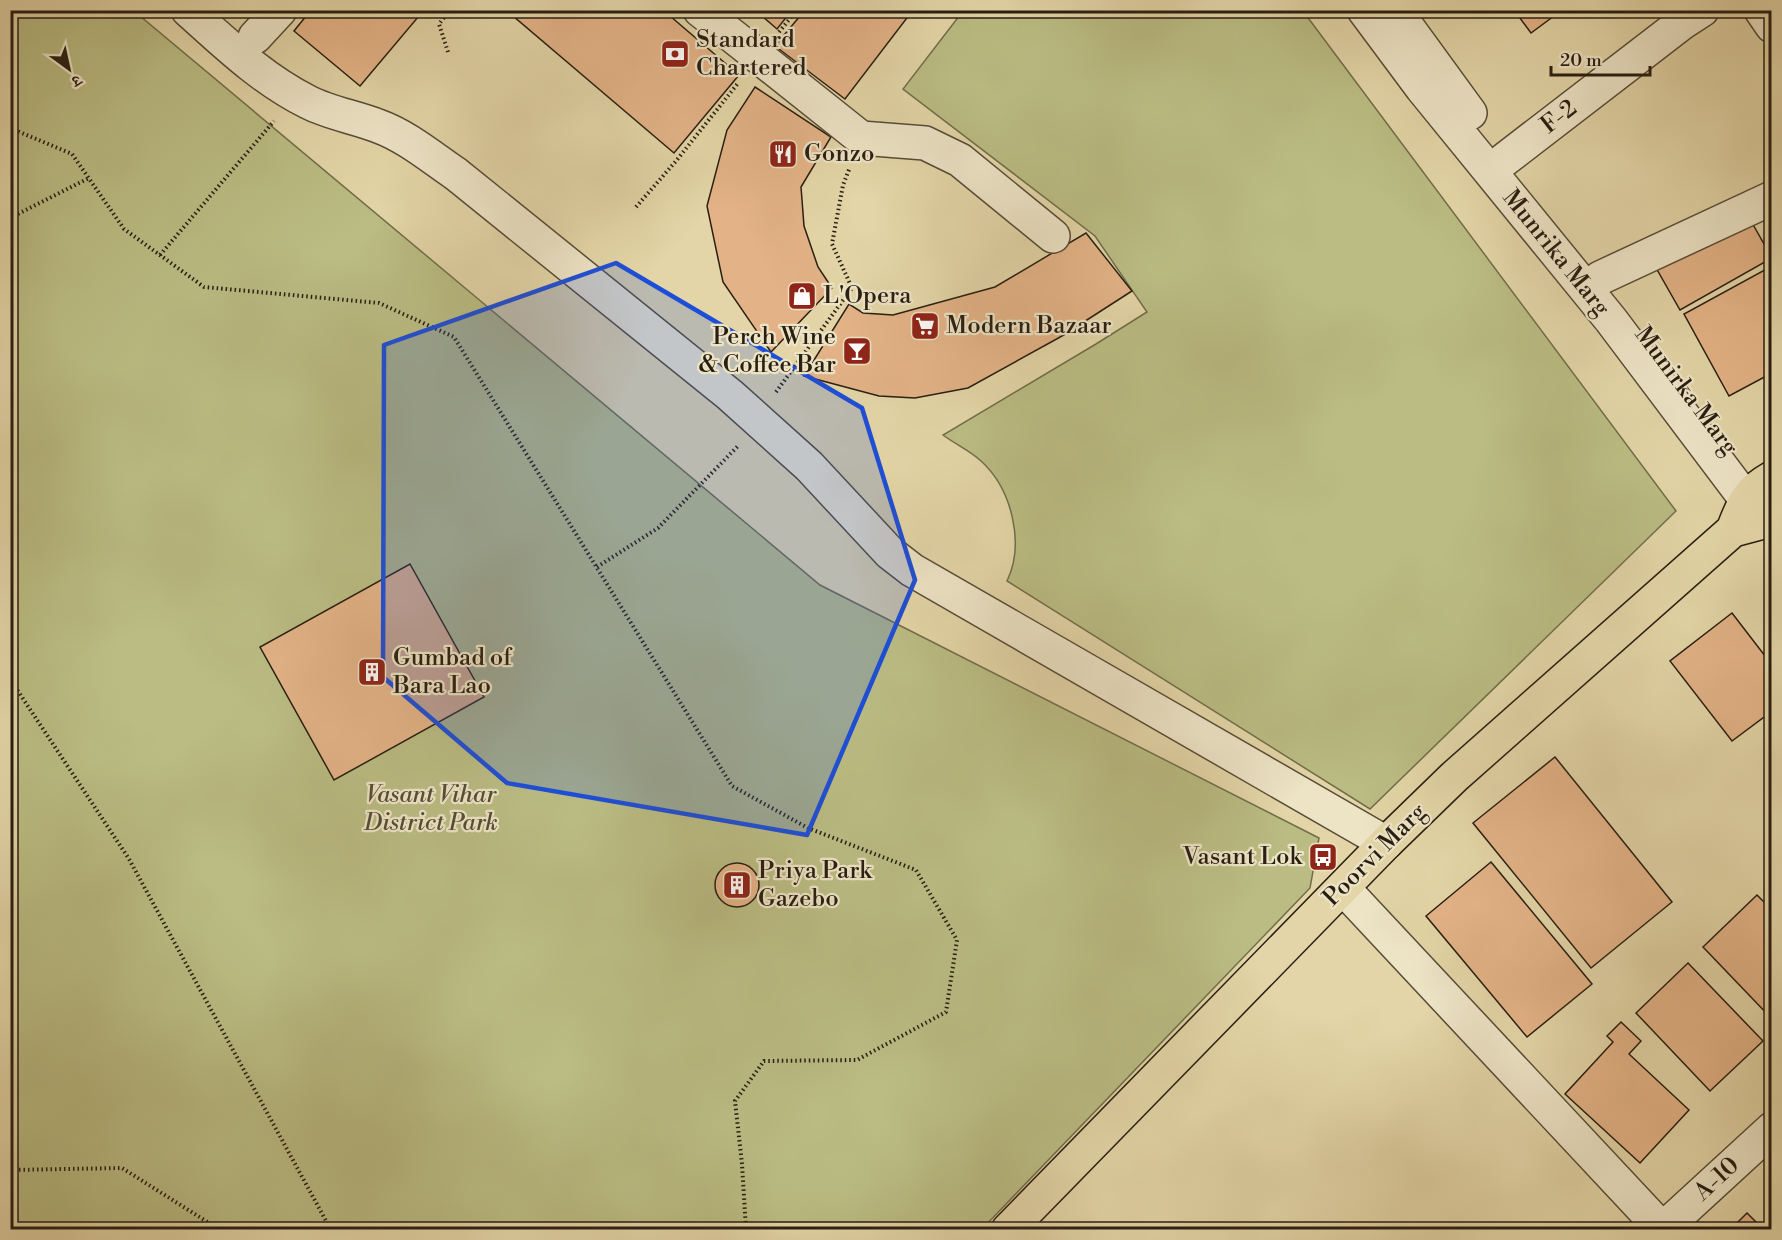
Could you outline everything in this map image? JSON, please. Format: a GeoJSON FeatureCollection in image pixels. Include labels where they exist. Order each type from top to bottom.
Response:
{"type":"FeatureCollection","features":[{"type":"Feature","properties":{"kind":"main road","name":"Poorvi Marg"},"geometry":{"type":"LineString","coordinates":[[1008,1230],[1386,843],[1454,777],[1759,505]]}},
{"type":"Feature","properties":{"kind":"street"},"geometry":{"type":"LineString","coordinates":[[188,10],[229,48],[263,75],[310,103],[380,127],[419,148],[456,174],[730,395],[809,466],[890,553],[912,570],[1386,843]]}},
{"type":"Feature","properties":{"kind":"street"},"geometry":{"type":"LineString","coordinates":[[255,37],[280,10]]}},
{"type":"Feature","properties":{"kind":"street"},"geometry":{"type":"LineString","coordinates":[[700,10],[861,138],[925,143],[960,160],[1053,236]]}},
{"type":"Feature","properties":{"kind":"street","name":"Munrika Marg"},"geometry":{"type":"LineString","coordinates":[[1364,10],[1422,88],[1759,505]]}},
{"type":"Feature","properties":{"kind":"street","name":"Munirka Marg"},"geometry":{"type":"LineString","coordinates":[[1395,10],[1504,160],[1600,278],[1759,505]]}},
{"type":"Feature","properties":{"kind":"street","name":"F-2"},"geometry":{"type":"LineString","coordinates":[[1504,160],[1702,10]]}},
{"type":"Feature","properties":{"kind":"street"},"geometry":{"type":"LineString","coordinates":[[1761,10],[1772,26]]}},
{"type":"Feature","properties":{"kind":"street"},"geometry":{"type":"LineString","coordinates":[[1600,278],[1772,198]]}},
{"type":"Feature","properties":{"kind":"street"},"geometry":{"type":"LineString","coordinates":[[1343,888],[1662,1229]]}},
{"type":"Feature","properties":{"kind":"street","name":"A-10"},"geometry":{"type":"LineString","coordinates":[[1662,1229],[1772,1129]]}},
{"type":"Feature","properties":{"kind":"path"},"geometry":{"type":"LineString","coordinates":[[448,52],[439,24],[450,10]]}},
{"type":"Feature","properties":{"kind":"path"},"geometry":{"type":"LineString","coordinates":[[636,207],[676,161],[797,10]]}},
{"type":"Feature","properties":{"kind":"path"},"geometry":{"type":"LineString","coordinates":[[160,255],[296,95]]}},
{"type":"Feature","properties":{"kind":"path"},"geometry":{"type":"LineString","coordinates":[[10,128],[72,154],[124,229],[204,287],[379,303],[454,337],[732,786],[808,828],[916,870],[957,940],[946,1012],[857,1060],[764,1061],[735,1101],[746,1230]]}},
{"type":"Feature","properties":{"kind":"path"},"geometry":{"type":"LineString","coordinates":[[597,567],[658,528],[760,424],[776,392],[852,288],[832,244],[843,185],[861,138]]}},
{"type":"Feature","properties":{"kind":"path"},"geometry":{"type":"LineString","coordinates":[[10,218],[89,178]]}},
{"type":"Feature","properties":{"kind":"path"},"geometry":{"type":"LineString","coordinates":[[10,679],[129,859],[331,1230]]}},
{"type":"Feature","properties":{"kind":"path"},"geometry":{"type":"LineString","coordinates":[[10,1170],[122,1168],[220,1230]]}},
{"type":"Feature","properties":{"kind":"highlighted area"},"geometry":{"type":"Polygon","coordinates":[[[616,263],[862,408],[915,580],[807,835],[507,783],[383,677],[384,345],[616,263]]]}},
{"type":"Feature","properties":{"kind":"green space","name":"Vasant Vihar District Park"},"geometry":{"type":"Polygon","coordinates":[[[10,11],[134,11],[820,585],[1319,838],[1310,888],[982,1229],[11,1229],[10,11]]]}},
{"type":"Feature","properties":{"kind":"green space"},"geometry":{"type":"Polygon","coordinates":[[[963,11],[1303,11],[1676,511],[1370,809],[1007,581],[1015,551],[1015,534],[1008,502],[1001,486],[981,461],[943,435],[1147,312],[1095,236],[903,89],[963,11]]]}},
{"type":"Feature","properties":{"kind":"building"},"geometry":{"type":"Polygon","coordinates":[[[311,10],[424,10],[360,86],[294,31],[311,10]]]}},
{"type":"Feature","properties":{"kind":"building"},"geometry":{"type":"Polygon","coordinates":[[[506,10],[663,10],[739,75],[674,153],[506,10]]]}},
{"type":"Feature","properties":{"kind":"building"},"geometry":{"type":"Polygon","coordinates":[[[755,10],[792,10],[777,29],[755,10]]]}},
{"type":"Feature","properties":{"kind":"building"},"geometry":{"type":"Polygon","coordinates":[[[805,10],[913,10],[845,99],[775,46],[805,10]]]}},
{"type":"Feature","properties":{"kind":"building"},"geometry":{"type":"Polygon","coordinates":[[[1514,10],[1562,10],[1531,33],[1514,10]]]}},
{"type":"Feature","properties":{"kind":"building"},"geometry":{"type":"Polygon","coordinates":[[[755,87],[831,137],[801,187],[804,226],[818,267],[832,288],[771,352],[723,282],[707,206],[727,130],[755,87]]]}},
{"type":"Feature","properties":{"kind":"building"},"geometry":{"type":"Polygon","coordinates":[[[1747,214],[1772,258],[1680,310],[1655,266],[1747,214]]]}},
{"type":"Feature","properties":{"kind":"building"},"geometry":{"type":"Polygon","coordinates":[[[1086,233],[1132,291],[1062,336],[968,388],[915,398],[879,396],[804,376],[849,304],[863,313],[893,315],[995,287],[1086,233]]]}},
{"type":"Feature","properties":{"kind":"building"},"geometry":{"type":"Polygon","coordinates":[[[1772,266],[1772,373],[1729,396],[1684,314],[1772,266]]]}},
{"type":"Feature","properties":{"kind":"building","name":"Gumbad of Bara Lao"},"geometry":{"type":"Polygon","coordinates":[[[410,564],[484,697],[334,780],[260,647],[410,564]]]}},
{"type":"Feature","properties":{"kind":"building"},"geometry":{"type":"Polygon","coordinates":[[[1732,613],[1772,665],[1772,711],[1732,741],[1670,661],[1732,613]]]}},
{"type":"Feature","properties":{"kind":"building"},"geometry":{"type":"Polygon","coordinates":[[[1555,757],[1672,902],[1591,968],[1473,823],[1555,757]]]}},
{"type":"Feature","properties":{"kind":"building"},"geometry":{"type":"Polygon","coordinates":[[[1491,862],[1592,984],[1527,1037],[1426,916],[1491,862]]]}},
{"type":"Feature","properties":{"kind":"building","name":"Priya Park Gazebo"},"geometry":{"type":"Polygon","coordinates":[[[737,863],[753,869],[759,885],[753,901],[737,907],[721,901],[715,885],[721,869],[737,863]]]}},
{"type":"Feature","properties":{"kind":"building"},"geometry":{"type":"Polygon","coordinates":[[[1757,895],[1772,910],[1772,923],[1769,926],[1772,929],[1772,1019],[1703,947],[1757,895]]]}},
{"type":"Feature","properties":{"kind":"building"},"geometry":{"type":"Polygon","coordinates":[[[1688,963],[1763,1041],[1710,1091],[1636,1013],[1688,963]]]}},
{"type":"Feature","properties":{"kind":"building"},"geometry":{"type":"Polygon","coordinates":[[[1621,1022],[1641,1041],[1629,1054],[1689,1110],[1640,1163],[1565,1094],[1613,1042],[1607,1036],[1621,1022]]]}},
{"type":"Feature","properties":{"kind":"building"},"geometry":{"type":"Polygon","coordinates":[[[1747,1213],[1764,1230],[1730,1230],[1747,1213]]]}},
{"type":"Feature","properties":{"kind":"place","name":"Standard Chartered"},"geometry":{"type":"Point","coordinates":[675,54]}},
{"type":"Feature","properties":{"kind":"place","name":"Gonzo"},"geometry":{"type":"Point","coordinates":[783,154]}},
{"type":"Feature","properties":{"kind":"place","name":"L'Opera"},"geometry":{"type":"Point","coordinates":[802,296]}},
{"type":"Feature","properties":{"kind":"place","name":"Modern Bazaar"},"geometry":{"type":"Point","coordinates":[925,326]}},
{"type":"Feature","properties":{"kind":"place","name":"Perch Wine & Coffee Bar"},"geometry":{"type":"Point","coordinates":[857,351]}},
{"type":"Feature","properties":{"kind":"place","name":"Gumbad of Bara Lao"},"geometry":{"type":"Point","coordinates":[372,672]}},
{"type":"Feature","properties":{"kind":"place","name":"Vasant Lok"},"geometry":{"type":"Point","coordinates":[1323,857]}},
{"type":"Feature","properties":{"kind":"place","name":"Priya Park Gazebo"},"geometry":{"type":"Point","coordinates":[737,885]}}]}
